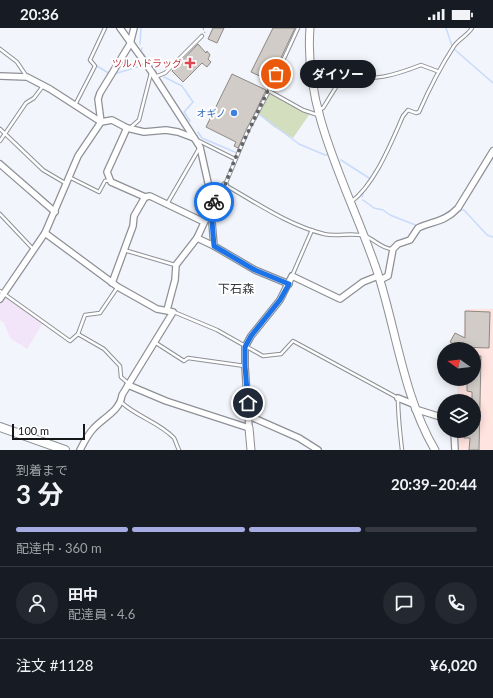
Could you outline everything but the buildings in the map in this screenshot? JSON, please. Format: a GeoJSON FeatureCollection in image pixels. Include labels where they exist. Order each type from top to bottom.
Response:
{"type":"FeatureCollection","features":[{"type":"Feature","properties":{"kind":"main road"},"geometry":{"type":"LineString","coordinates":[[0,427],[50,447],[65,450]]}},
{"type":"Feature","properties":{"kind":"street"},"geometry":{"type":"LineString","coordinates":[[120,28],[130,44],[151,71],[200,147],[209,187],[214,246]]}},
{"type":"Feature","properties":{"kind":"street"},"geometry":{"type":"LineString","coordinates":[[1,295],[34,251],[45,233],[78,156],[101,122],[98,99],[100,93],[130,44],[134,28]]}},
{"type":"Feature","properties":{"kind":"street"},"geometry":{"type":"LineString","coordinates":[[310,28],[310,68],[318,113],[379,278],[414,406],[435,450]]}},
{"type":"Feature","properties":{"kind":"street"},"geometry":{"type":"LineString","coordinates":[[0,76],[27,77],[101,122],[112,120],[128,129],[144,132],[166,130],[178,132],[195,139]]}},
{"type":"Feature","properties":{"kind":"street"},"geometry":{"type":"LineString","coordinates":[[128,129],[107,172],[109,180],[145,197],[150,196],[204,222]]}},
{"type":"Feature","properties":{"kind":"street"},"geometry":{"type":"LineString","coordinates":[[251,450],[245,347],[251,336],[280,300],[292,276],[340,300],[363,282],[388,276],[393,249],[398,244],[410,240],[418,228],[432,225],[453,213],[493,151]]}},
{"type":"Feature","properties":{"kind":"street"},"geometry":{"type":"LineString","coordinates":[[0,164],[55,212]]}},
{"type":"Feature","properties":{"kind":"street"},"geometry":{"type":"LineString","coordinates":[[167,310],[175,280],[176,265],[196,238],[215,199],[225,185]]}},
{"type":"Feature","properties":{"kind":"street"},"geometry":{"type":"LineString","coordinates":[[112,283],[134,216],[145,197]]}},
{"type":"Feature","properties":{"kind":"street"},"geometry":{"type":"LineString","coordinates":[[45,233],[118,287],[158,309],[173,312],[156,343],[122,395],[121,402],[113,412],[93,429],[80,450]]}},
{"type":"Feature","properties":{"kind":"street"},"geometry":{"type":"LineString","coordinates":[[196,238],[214,246],[255,270],[289,284]]}},
{"type":"Feature","properties":{"kind":"street"},"geometry":{"type":"LineString","coordinates":[[129,385],[166,401],[249,428]]}},
{"type":"Feature","properties":{"kind":"street"},"geometry":{"type":"LineString","coordinates":[[398,398],[437,415]]}},
{"type":"Feature","properties":{"kind":"street"},"geometry":{"type":"LineString","coordinates":[[249,416],[299,438],[318,450]]}},
{"type":"Feature","properties":{"kind":"street"},"geometry":{"type":"LineString","coordinates":[[454,438],[455,450]]}},
{"type":"Feature","properties":{"kind":"lane"},"geometry":{"type":"LineString","coordinates":[[75,105],[95,66],[90,60],[105,28]]}},
{"type":"Feature","properties":{"kind":"lane"},"geometry":{"type":"LineString","coordinates":[[298,28],[235,159],[225,185],[280,217],[312,230],[327,235],[364,236],[388,249],[393,249]]}},
{"type":"Feature","properties":{"kind":"lane"},"geometry":{"type":"LineString","coordinates":[[351,202],[358,197],[383,161],[403,116],[408,110],[416,114],[419,112],[437,71],[459,39],[472,28]]}},
{"type":"Feature","properties":{"kind":"lane"},"geometry":{"type":"LineString","coordinates":[[155,77],[165,73],[202,36]]}},
{"type":"Feature","properties":{"kind":"lane"},"geometry":{"type":"LineString","coordinates":[[0,49],[17,62],[27,77]]}},
{"type":"Feature","properties":{"kind":"lane"},"geometry":{"type":"LineString","coordinates":[[269,91],[304,110],[318,113],[344,77],[366,80],[396,75],[421,65],[437,71]]}},
{"type":"Feature","properties":{"kind":"lane"},"geometry":{"type":"LineString","coordinates":[[128,129],[139,120],[151,71]]}},
{"type":"Feature","properties":{"kind":"lane"},"geometry":{"type":"LineString","coordinates":[[0,141],[26,103],[34,98],[43,86]]}},
{"type":"Feature","properties":{"kind":"lane"},"geometry":{"type":"LineString","coordinates":[[0,129],[6,133],[43,170],[66,184]]}},
{"type":"Feature","properties":{"kind":"lane"},"geometry":{"type":"LineString","coordinates":[[195,139],[235,159]]}},
{"type":"Feature","properties":{"kind":"lane"},"geometry":{"type":"LineString","coordinates":[[166,205],[200,147]]}},
{"type":"Feature","properties":{"kind":"lane"},"geometry":{"type":"LineString","coordinates":[[69,177],[99,192],[105,181],[109,180]]}},
{"type":"Feature","properties":{"kind":"lane"},"geometry":{"type":"LineString","coordinates":[[0,214],[34,251]]}},
{"type":"Feature","properties":{"kind":"lane"},"geometry":{"type":"LineString","coordinates":[[292,276],[312,230]]}},
{"type":"Feature","properties":{"kind":"lane"},"geometry":{"type":"LineString","coordinates":[[124,250],[176,265]]}},
{"type":"Feature","properties":{"kind":"lane"},"geometry":{"type":"LineString","coordinates":[[1,295],[70,341],[78,334],[86,315],[100,313],[118,287]]}},
{"type":"Feature","properties":{"kind":"lane"},"geometry":{"type":"LineString","coordinates":[[173,312],[217,330],[262,356],[281,354],[293,341],[398,398],[398,421],[402,436],[402,450]]}},
{"type":"Feature","properties":{"kind":"lane"},"geometry":{"type":"LineString","coordinates":[[78,334],[104,349],[120,366],[121,377],[129,385]]}},
{"type":"Feature","properties":{"kind":"lane"},"geometry":{"type":"LineString","coordinates":[[156,343],[184,360],[188,358],[245,366]]}},
{"type":"Feature","properties":{"kind":"lane"},"geometry":{"type":"LineString","coordinates":[[121,402],[131,411],[162,429],[174,439],[179,450]]}},
{"type":"Feature","properties":{"kind":"path"},"geometry":{"type":"LineString","coordinates":[[202,36],[206,32],[203,28]]}},
{"type":"Feature","properties":{"kind":"shaded area"},"geometry":{"type":"Polygon","coordinates":[[[4,296],[43,323],[27,349],[10,338],[4,323],[0,320],[0,302],[4,296]]]}},
{"type":"Feature","properties":{"kind":"shaded area"},"geometry":{"type":"Polygon","coordinates":[[[466,309],[493,309],[493,450],[457,450],[457,438],[481,438],[481,394],[457,394],[457,386],[481,386],[481,342],[450,342],[455,333],[463,336],[466,309]]]}},
{"type":"Feature","properties":{"kind":"green space"},"geometry":{"type":"Polygon","coordinates":[[[269,91],[303,110],[311,112],[293,138],[274,127],[257,113],[269,91]]]}},
{"type":"Feature","properties":{"kind":"waterway"},"geometry":{"type":"LineString","coordinates":[[140,44],[141,28]]}},
{"type":"Feature","properties":{"kind":"waterway"},"geometry":{"type":"LineString","coordinates":[[446,28],[452,46]]}},
{"type":"Feature","properties":{"kind":"waterway"},"geometry":{"type":"LineString","coordinates":[[142,48],[141,51],[156,70]]}},
{"type":"Feature","properties":{"kind":"waterway"},"geometry":{"type":"LineString","coordinates":[[454,49],[493,83]]}},
{"type":"Feature","properties":{"kind":"waterway"},"geometry":{"type":"LineString","coordinates":[[97,66],[110,74]]}},
{"type":"Feature","properties":{"kind":"waterway"},"geometry":{"type":"LineString","coordinates":[[114,74],[141,66]]}},
{"type":"Feature","properties":{"kind":"waterway"},"geometry":{"type":"LineString","coordinates":[[164,77],[182,86],[193,102],[184,112],[190,121]]}},
{"type":"Feature","properties":{"kind":"waterway"},"geometry":{"type":"LineString","coordinates":[[254,122],[259,114],[299,144],[325,155],[329,155]]}},
{"type":"Feature","properties":{"kind":"waterway"},"geometry":{"type":"LineString","coordinates":[[198,132],[202,138],[237,153],[240,146]]}},
{"type":"Feature","properties":{"kind":"waterway"},"geometry":{"type":"LineString","coordinates":[[341,160],[369,178]]}},
{"type":"Feature","properties":{"kind":"waterway"},"geometry":{"type":"LineString","coordinates":[[362,197],[363,193]]}},
{"type":"Feature","properties":{"kind":"waterway"},"geometry":{"type":"LineString","coordinates":[[363,200],[374,208],[383,210],[390,215],[418,226]]}},
{"type":"Feature","properties":{"kind":"waterway"},"geometry":{"type":"LineString","coordinates":[[459,210],[464,210],[487,235],[493,237]]}},
{"type":"Feature","properties":{"kind":"waterway"},"geometry":{"type":"LineString","coordinates":[[439,218],[448,213]]}},
{"type":"Feature","properties":{"kind":"way so far"},"geometry":{"type":"LineString","coordinates":[[214,202],[225,185],[248,130],[269,91],[276,74]]}},
{"type":"Feature","properties":{"kind":"place","name":"ツルハドラッグ"},"geometry":{"type":"Point","coordinates":[190,63]}},
{"type":"Feature","properties":{"kind":"place","name":"ダイソー"},"geometry":{"type":"Point","coordinates":[276,74]}},
{"type":"Feature","properties":{"kind":"place","name":"オギノ"},"geometry":{"type":"Point","coordinates":[234,113]}},
{"type":"Feature","properties":{"kind":"district","name":"下石森"},"geometry":{"type":"Point","coordinates":[236,288]}},
{"type":"Feature","properties":{"kind":"route"},"geometry":{"type":"LineString","coordinates":[[214,202],[211,209],[214,246],[255,270],[289,284],[280,300],[251,336],[245,347],[248,403]]}}]}
